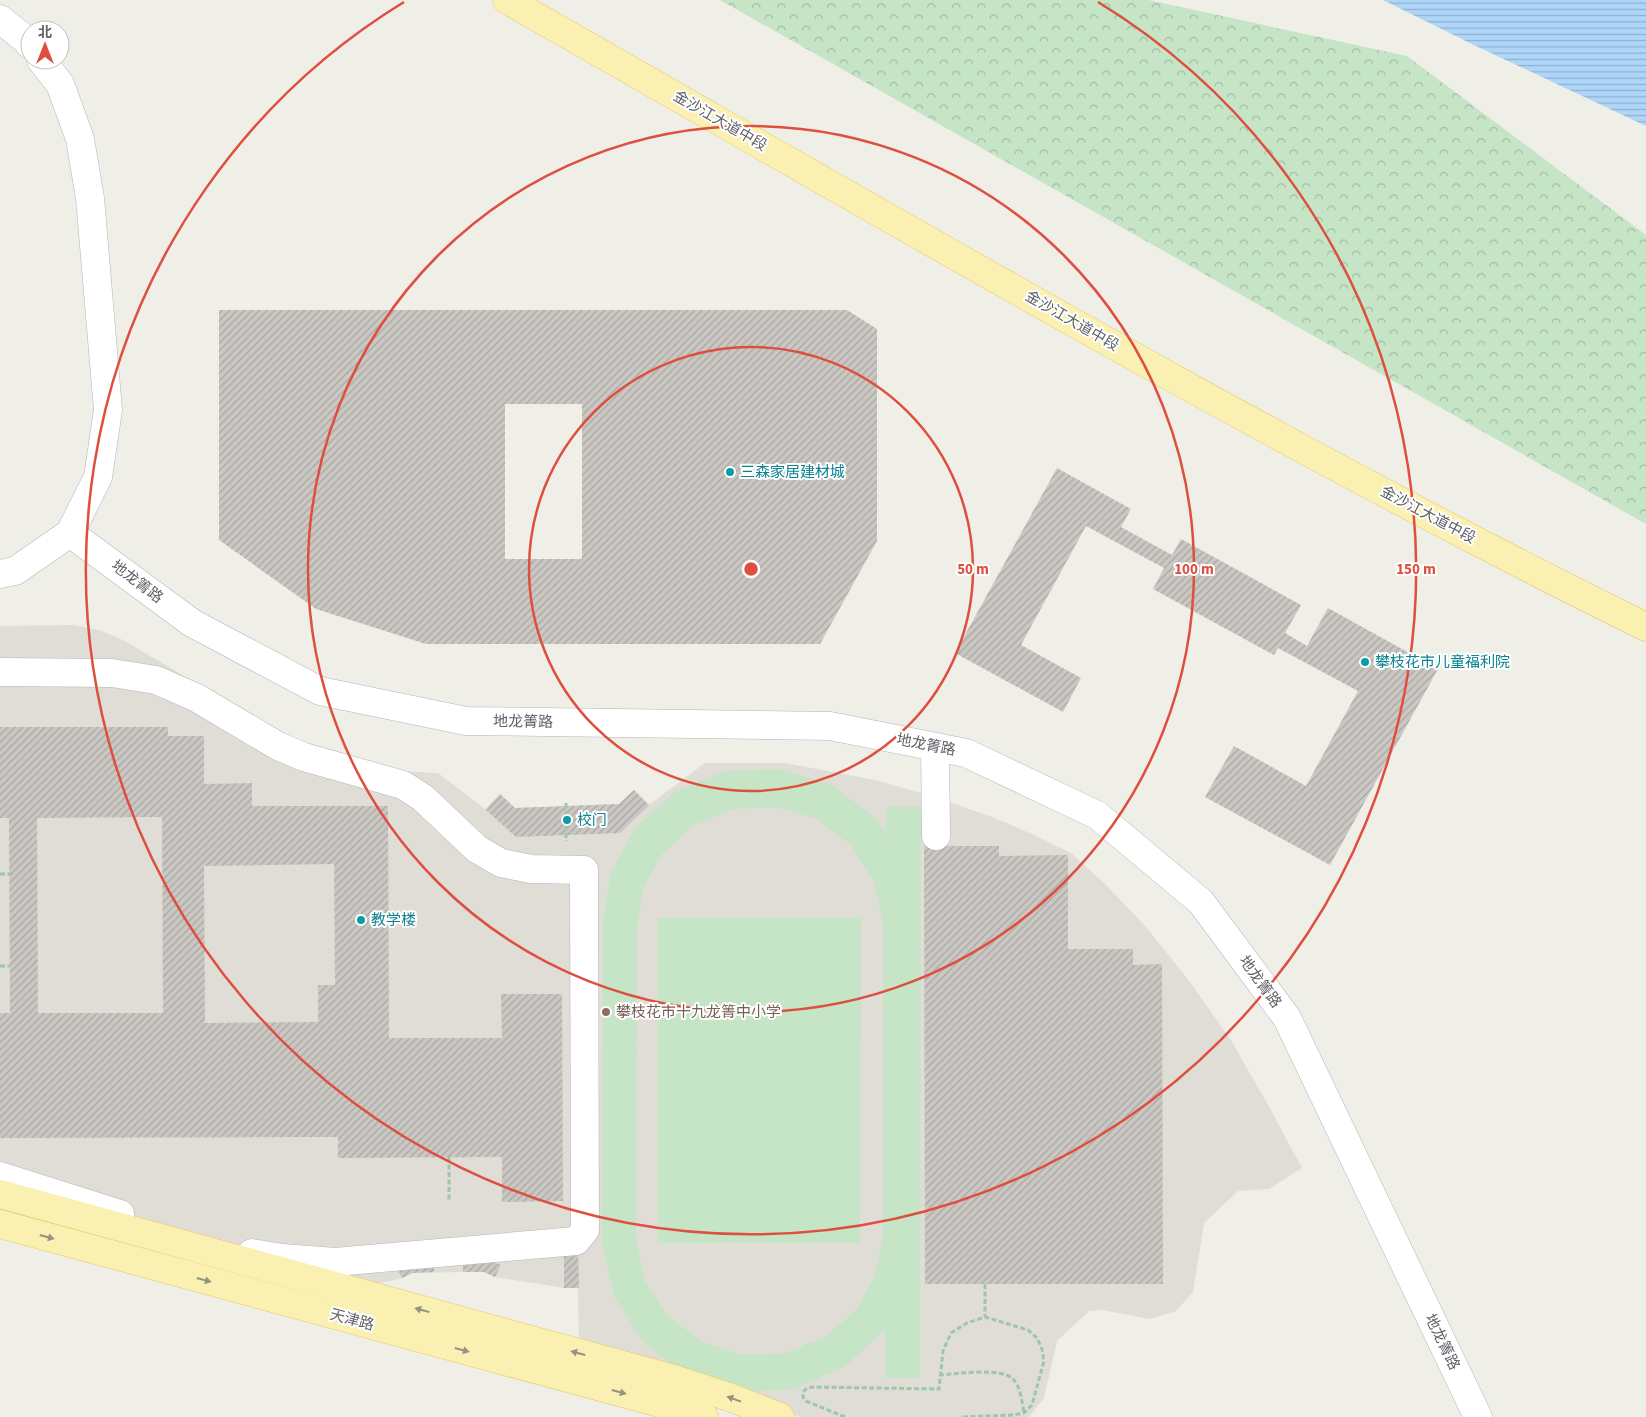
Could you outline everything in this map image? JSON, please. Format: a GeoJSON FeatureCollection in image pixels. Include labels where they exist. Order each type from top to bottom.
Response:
{"type":"FeatureCollection","features":[{"type":"Feature","properties":{"kind":"main road","name":"金沙江大道中段"},"geometry":{"type":"LineString","coordinates":[[507,0],[1208,398],[1557,583],[1646,627]]}},
{"type":"Feature","properties":{"kind":"main road"},"geometry":{"type":"LineString","coordinates":[[0,1194],[674,1379],[729,1397],[780,1417]]}},
{"type":"Feature","properties":{"kind":"main road","name":"天津路"},"geometry":{"type":"LineString","coordinates":[[0,1224],[658,1402],[704,1417]]}},
{"type":"Feature","properties":{"kind":"street"},"geometry":{"type":"LineString","coordinates":[[0,19],[20,35]]}},
{"type":"Feature","properties":{"kind":"street"},"geometry":{"type":"LineString","coordinates":[[0,574],[15,571],[70,533],[98,477],[108,410],[90,198],[80,139],[60,84],[49,70]]}},
{"type":"Feature","properties":{"kind":"street","name":"地龙箐路"},"geometry":{"type":"LineString","coordinates":[[70,533],[192,624],[320,691],[466,721],[830,726],[966,753],[1097,814],[1201,902],[1287,1018],[1478,1417]]}},
{"type":"Feature","properties":{"kind":"street"},"geometry":{"type":"LineString","coordinates":[[0,672],[112,673],[156,680],[197,698],[278,746],[304,757],[403,785],[423,798],[477,849],[501,863],[531,869],[584,870],[585,1230],[576,1241],[335,1262],[282,1258],[231,1249],[0,1176]]}},
{"type":"Feature","properties":{"kind":"street"},"geometry":{"type":"LineString","coordinates":[[935,747],[936,836]]}},
{"type":"Feature","properties":{"kind":"path"},"geometry":{"type":"LineString","coordinates":[[566,803],[566,870]]}},
{"type":"Feature","properties":{"kind":"path"},"geometry":{"type":"LineString","coordinates":[[0,874],[10,874]]}},
{"type":"Feature","properties":{"kind":"path"},"geometry":{"type":"LineString","coordinates":[[0,966],[10,966]]}},
{"type":"Feature","properties":{"kind":"path"},"geometry":{"type":"LineString","coordinates":[[449,1157],[449,1202]]}},
{"type":"Feature","properties":{"kind":"path"},"geometry":{"type":"LineString","coordinates":[[985,1284],[985,1317]]}},
{"type":"Feature","properties":{"kind":"path"},"geometry":{"type":"LineString","coordinates":[[844,1417],[806,1401],[803,1397],[803,1392],[807,1388],[813,1387],[939,1389],[943,1351],[951,1333],[967,1323],[985,1317],[1028,1330],[1037,1338],[1042,1349],[1044,1361],[1032,1405],[1024,1413],[1013,1415],[960,1417]]}},
{"type":"Feature","properties":{"kind":"path"},"geometry":{"type":"LineString","coordinates":[[940,1375],[982,1372],[1005,1374],[1013,1379],[1024,1413]]}},
{"type":"Feature","properties":{"kind":"shaded area","name":"攀枝花市十九龙箐中小学"},"geometry":{"type":"Polygon","coordinates":[[[73,625],[99,630],[125,641],[258,720],[297,739],[396,771],[438,773],[485,809],[500,794],[515,808],[619,804],[634,790],[649,805],[705,763],[785,763],[875,780],[935,797],[992,817],[1032,834],[1071,853],[1105,884],[1146,927],[1190,982],[1232,1042],[1302,1168],[1269,1189],[1238,1191],[1204,1223],[1193,1292],[1176,1311],[1150,1319],[1102,1310],[1089,1311],[1057,1341],[1044,1398],[1029,1417],[801,1417],[579,1347],[578,1288],[564,1288],[495,1277],[484,1272],[463,1272],[413,1273],[402,1278],[355,1289],[0,1183],[0,626],[73,625]]]}},
{"type":"Feature","properties":{"kind":"green space"},"geometry":{"type":"Polygon","coordinates":[[[720,0],[1148,0],[1407,56],[1646,235],[1646,524],[720,0]]]}},
{"type":"Feature","properties":{"kind":"green space"},"geometry":{"type":"Polygon","coordinates":[[[781,769],[832,785],[875,818],[886,834],[886,807],[921,807],[920,1378],[885,1378],[885,1330],[843,1368],[792,1389],[738,1392],[686,1375],[643,1342],[614,1296],[602,1243],[603,920],[611,872],[635,828],[675,792],[726,771],[781,769]],[[776,807],[733,809],[694,825],[662,854],[644,887],[637,925],[636,1239],[645,1281],[668,1316],[702,1342],[743,1355],[786,1353],[825,1337],[857,1309],[875,1275],[883,1237],[883,923],[874,882],[851,845],[817,819],[776,807]]]}},
{"type":"Feature","properties":{"kind":"green space"},"geometry":{"type":"Polygon","coordinates":[[[658,918],[861,918],[860,1243],[658,1243],[658,918]]]}},
{"type":"Feature","properties":{"kind":"water"},"geometry":{"type":"Polygon","coordinates":[[[1383,0],[1646,0],[1646,126],[1476,46],[1383,0]]]}},
{"type":"Feature","properties":{"kind":"building","name":"三森家居建材城"},"geometry":{"type":"Polygon","coordinates":[[[219,310],[847,310],[877,329],[877,541],[820,644],[426,644],[316,609],[219,540],[219,310]],[[505,404],[505,559],[582,559],[582,404],[505,404]]]}},
{"type":"Feature","properties":{"kind":"building","name":"攀枝花市儿童福利院"},"geometry":{"type":"Polygon","coordinates":[[[1057,468],[1131,509],[1121,527],[1172,555],[1181,539],[1301,605],[1285,633],[1307,646],[1328,608],[1438,669],[1330,865],[1205,797],[1234,746],[1306,786],[1358,691],[1278,648],[1274,655],[1153,589],[1164,568],[1086,526],[1021,645],[1081,678],[1063,712],[955,653],[1057,468]]]}},
{"type":"Feature","properties":{"kind":"building","name":"教学楼"},"geometry":{"type":"Polygon","coordinates":[[[0,727],[168,727],[168,736],[204,736],[204,784],[252,783],[252,806],[388,806],[389,1038],[502,1038],[501,994],[562,994],[563,1201],[502,1202],[502,1157],[338,1158],[338,1137],[0,1138],[0,1013],[10,1013],[9,818],[0,818],[0,727]],[[162,817],[37,818],[38,1013],[163,1013],[162,817]],[[334,864],[204,866],[205,1023],[318,1022],[318,985],[335,985],[334,864]]]}},
{"type":"Feature","properties":{"kind":"building","name":"校门"},"geometry":{"type":"Polygon","coordinates":[[[634,790],[649,805],[620,833],[516,837],[486,810],[500,794],[515,808],[619,804],[634,790]]]}},
{"type":"Feature","properties":{"kind":"building"},"geometry":{"type":"Polygon","coordinates":[[[924,846],[999,846],[999,856],[1068,855],[1068,949],[1133,949],[1133,965],[1162,964],[1163,1284],[925,1284],[924,846]]]}},
{"type":"Feature","properties":{"kind":"building"},"geometry":{"type":"Polygon","coordinates":[[[564,1250],[578,1250],[579,1288],[564,1288],[564,1250]]]}},
{"type":"Feature","properties":{"kind":"building"},"geometry":{"type":"Polygon","coordinates":[[[434,1258],[434,1272],[413,1273],[402,1278],[396,1266],[434,1258]]]}},
{"type":"Feature","properties":{"kind":"building"},"geometry":{"type":"Polygon","coordinates":[[[463,1258],[484,1258],[501,1265],[495,1277],[484,1272],[463,1272],[463,1258]]]}},
{"type":"Feature","properties":{"kind":"place","name":"三森家居建材城"},"geometry":{"type":"Point","coordinates":[730,472]}},
{"type":"Feature","properties":{"kind":"place","name":"攀枝花市儿童福利院"},"geometry":{"type":"Point","coordinates":[1365,662]}},
{"type":"Feature","properties":{"kind":"place","name":"校门"},"geometry":{"type":"Point","coordinates":[567,820]}},
{"type":"Feature","properties":{"kind":"place","name":"教学楼"},"geometry":{"type":"Point","coordinates":[361,920]}},
{"type":"Feature","properties":{"kind":"place","name":"攀枝花市十九龙箐中小学"},"geometry":{"type":"Point","coordinates":[606,1012]}}]}
